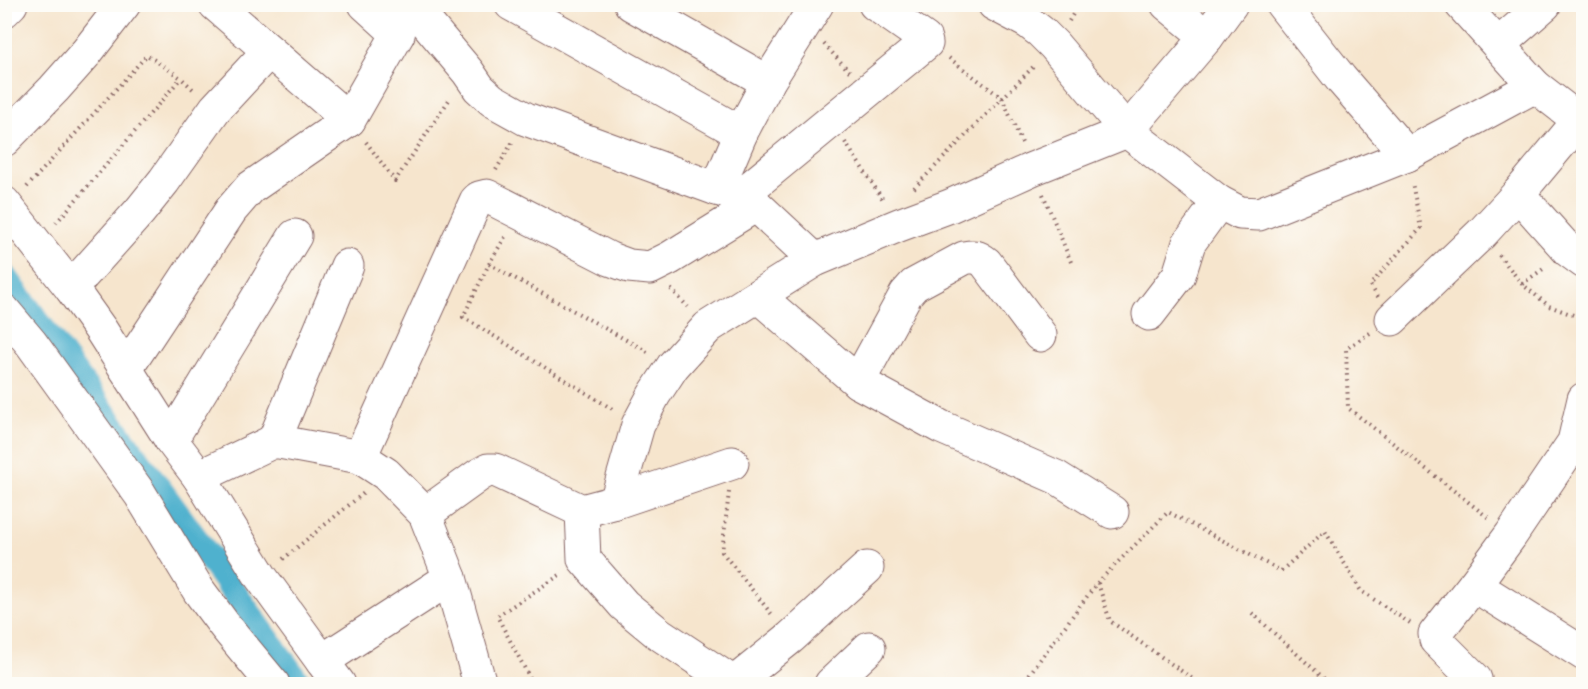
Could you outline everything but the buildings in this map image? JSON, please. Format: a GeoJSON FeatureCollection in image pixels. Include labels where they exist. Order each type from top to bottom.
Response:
{"type":"FeatureCollection","features":[{"type":"Feature","properties":{"kind":"street"},"geometry":{"type":"LineString","coordinates":[[4,11],[11,4]]}},
{"type":"Feature","properties":{"kind":"street"},"geometry":{"type":"LineString","coordinates":[[4,140],[86,53],[124,4]]}},
{"type":"Feature","properties":{"kind":"street"},"geometry":{"type":"LineString","coordinates":[[215,4],[349,120]]}},
{"type":"Feature","properties":{"kind":"street"},"geometry":{"type":"LineString","coordinates":[[365,4],[405,14],[468,72],[492,100],[526,119],[738,197],[815,260]]}},
{"type":"Feature","properties":{"kind":"street"},"geometry":{"type":"LineString","coordinates":[[511,4],[741,134]]}},
{"type":"Feature","properties":{"kind":"street"},"geometry":{"type":"LineString","coordinates":[[631,4],[768,82]]}},
{"type":"Feature","properties":{"kind":"street"},"geometry":{"type":"LineString","coordinates":[[373,465],[479,198],[488,196],[610,259],[629,266],[650,268],[670,258],[738,197],[925,45],[927,41],[876,4]]}},
{"type":"Feature","properties":{"kind":"street"},"geometry":{"type":"LineString","coordinates":[[994,4],[1028,22],[1041,32],[1127,131],[1219,202],[1240,213],[1259,214],[1407,155],[1535,86]]}},
{"type":"Feature","properties":{"kind":"street"},"geometry":{"type":"LineString","coordinates":[[1167,4],[1207,37]]}},
{"type":"Feature","properties":{"kind":"street"},"geometry":{"type":"LineString","coordinates":[[616,502],[638,425],[654,394],[673,366],[708,327],[815,260],[1127,131],[1207,37],[1231,4]]}},
{"type":"Feature","properties":{"kind":"street"},"geometry":{"type":"LineString","coordinates":[[1282,4],[1341,80],[1407,155]]}},
{"type":"Feature","properties":{"kind":"street"},"geometry":{"type":"LineString","coordinates":[[1392,319],[1482,233],[1518,194],[1579,114],[1535,86],[1461,4]]}},
{"type":"Feature","properties":{"kind":"street"},"geometry":{"type":"LineString","coordinates":[[1498,45],[1545,4]]}},
{"type":"Feature","properties":{"kind":"street"},"geometry":{"type":"LineString","coordinates":[[126,369],[242,196],[250,188],[349,120],[405,14]]}},
{"type":"Feature","properties":{"kind":"street"},"geometry":{"type":"LineString","coordinates":[[738,197],[741,134],[768,82],[811,14]]}},
{"type":"Feature","properties":{"kind":"street"},"geometry":{"type":"LineString","coordinates":[[71,288],[140,211],[215,109],[268,52]]}},
{"type":"Feature","properties":{"kind":"street"},"geometry":{"type":"LineString","coordinates":[[1518,194],[1569,251],[1584,262]]}},
{"type":"Feature","properties":{"kind":"street"},"geometry":{"type":"LineString","coordinates":[[1149,314],[1179,275],[1189,243],[1219,202]]}},
{"type":"Feature","properties":{"kind":"street"},"geometry":{"type":"LineString","coordinates":[[6,205],[71,288],[171,440],[199,477],[261,577],[330,673],[450,578]]}},
{"type":"Feature","properties":{"kind":"street"},"geometry":{"type":"LineString","coordinates":[[171,440],[295,236]]}},
{"type":"Feature","properties":{"kind":"street"},"geometry":{"type":"LineString","coordinates":[[858,382],[906,294],[915,285],[964,258],[980,257],[986,263],[1040,335]]}},
{"type":"Feature","properties":{"kind":"street"},"geometry":{"type":"LineString","coordinates":[[274,441],[347,266]]}},
{"type":"Feature","properties":{"kind":"street"},"geometry":{"type":"LineString","coordinates":[[758,296],[858,382],[941,427],[1056,477],[1112,512]]}},
{"type":"Feature","properties":{"kind":"street"},"geometry":{"type":"LineString","coordinates":[[4,311],[32,343],[140,494],[199,591],[273,684]]}},
{"type":"Feature","properties":{"kind":"street"},"geometry":{"type":"LineString","coordinates":[[1476,684],[1475,679],[1436,640],[1435,634],[1579,445],[1584,399]]}},
{"type":"Feature","properties":{"kind":"street"},"geometry":{"type":"LineString","coordinates":[[199,477],[274,441],[373,465],[425,514],[450,578],[480,684]]}},
{"type":"Feature","properties":{"kind":"street"},"geometry":{"type":"LineString","coordinates":[[425,514],[488,470],[495,470],[582,511],[732,463]]}},
{"type":"Feature","properties":{"kind":"street"},"geometry":{"type":"LineString","coordinates":[[582,511],[584,560],[624,605],[658,633],[735,684],[867,568]]}},
{"type":"Feature","properties":{"kind":"street"},"geometry":{"type":"LineString","coordinates":[[1474,585],[1584,654]]}},
{"type":"Feature","properties":{"kind":"street"},"geometry":{"type":"LineString","coordinates":[[831,684],[869,648]]}},
{"type":"Feature","properties":{"kind":"path"},"geometry":{"type":"LineString","coordinates":[[811,14],[867,91]]}},
{"type":"Feature","properties":{"kind":"path"},"geometry":{"type":"LineString","coordinates":[[927,41],[1002,98],[1071,262]]}},
{"type":"Feature","properties":{"kind":"path"},"geometry":{"type":"LineString","coordinates":[[907,196],[1054,45]]}},
{"type":"Feature","properties":{"kind":"path"},"geometry":{"type":"LineString","coordinates":[[6,205],[147,55],[180,78],[37,244]]}},
{"type":"Feature","properties":{"kind":"path"},"geometry":{"type":"LineString","coordinates":[[349,120],[395,181],[468,72]]}},
{"type":"Feature","properties":{"kind":"path"},"geometry":{"type":"LineString","coordinates":[[479,198],[526,119]]}},
{"type":"Feature","properties":{"kind":"path"},"geometry":{"type":"LineString","coordinates":[[832,122],[885,203]]}},
{"type":"Feature","properties":{"kind":"path"},"geometry":{"type":"LineString","coordinates":[[1407,155],[1421,228],[1370,285],[1392,319],[1346,349],[1348,408],[1511,535]]}},
{"type":"Feature","properties":{"kind":"path"},"geometry":{"type":"LineString","coordinates":[[1482,233],[1522,284],[1549,306],[1584,319]]}},
{"type":"Feature","properties":{"kind":"path"},"geometry":{"type":"LineString","coordinates":[[638,425],[462,317],[489,264],[673,366]]}},
{"type":"Feature","properties":{"kind":"path"},"geometry":{"type":"LineString","coordinates":[[650,268],[708,327]]}},
{"type":"Feature","properties":{"kind":"path"},"geometry":{"type":"LineString","coordinates":[[732,463],[722,552],[790,638]]}},
{"type":"Feature","properties":{"kind":"path"},"geometry":{"type":"LineString","coordinates":[[261,577],[373,465]]}},
{"type":"Feature","properties":{"kind":"path"},"geometry":{"type":"LineString","coordinates":[[1022,684],[1097,583],[1168,512],[1281,570],[1325,531],[1361,591],[1436,640]]}},
{"type":"Feature","properties":{"kind":"path"},"geometry":{"type":"LineString","coordinates":[[533,684],[497,616],[584,560]]}},
{"type":"Feature","properties":{"kind":"path"},"geometry":{"type":"LineString","coordinates":[[1097,583],[1110,621],[1200,684]]}},
{"type":"Feature","properties":{"kind":"path"},"geometry":{"type":"LineString","coordinates":[[1252,612],[1330,684]]}},
{"type":"Feature","properties":{"kind":"waterway"},"geometry":{"type":"LineString","coordinates":[[4,276],[299,684]]}}]}
